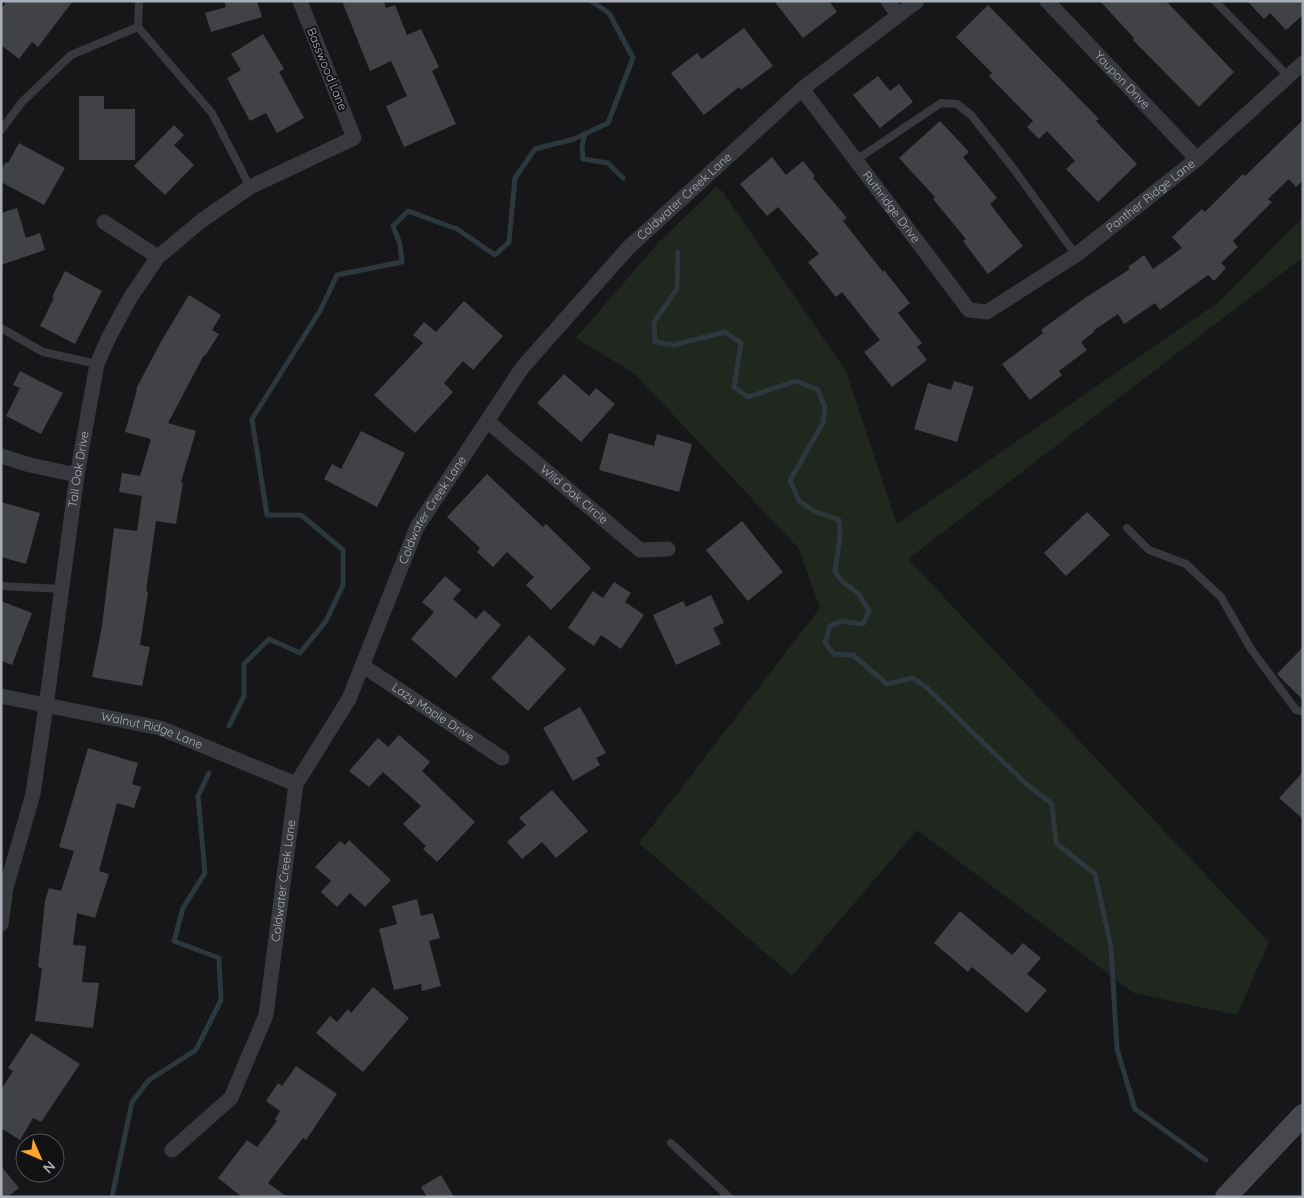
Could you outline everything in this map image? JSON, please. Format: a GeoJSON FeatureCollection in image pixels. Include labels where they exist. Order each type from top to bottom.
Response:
{"type":"FeatureCollection","features":[{"type":"Feature","properties":{"kind":"main road"},"geometry":{"type":"LineString","coordinates":[[1226,1197],[1303,1115]]}},
{"type":"Feature","properties":{"kind":"street","name":"Basswood Lane"},"geometry":{"type":"LineString","coordinates":[[300,1],[354,138]]}},
{"type":"Feature","properties":{"kind":"street"},"geometry":{"type":"LineString","coordinates":[[888,1],[898,15]]}},
{"type":"Feature","properties":{"kind":"street","name":"Coldwater Creek Lane"},"geometry":{"type":"LineString","coordinates":[[172,1150],[231,1098],[266,1015],[296,784],[350,699],[417,527],[522,368],[628,248],[802,89],[917,1]]}},
{"type":"Feature","properties":{"kind":"street","name":"Yaupon Drive"},"geometry":{"type":"LineString","coordinates":[[1047,1],[1197,159]]}},
{"type":"Feature","properties":{"kind":"street","name":"Panther Ridge Lane"},"geometry":{"type":"LineString","coordinates":[[987,312],[1076,255],[1197,159],[1303,63]]}},
{"type":"Feature","properties":{"kind":"street","name":"Ruthridge Drive"},"geometry":{"type":"LineString","coordinates":[[802,89],[969,310],[987,312]]}},
{"type":"Feature","properties":{"kind":"street","name":"Tall Oak Drive"},"geometry":{"type":"LineString","coordinates":[[1,924],[6,888],[32,794],[46,706],[60,589],[77,475],[97,364],[109,337],[130,298],[158,257],[201,221],[250,187],[354,138]]}},
{"type":"Feature","properties":{"kind":"street"},"geometry":{"type":"LineString","coordinates":[[104,222],[158,257]]}},
{"type":"Feature","properties":{"kind":"street","name":"Wild Oak Circle"},"geometry":{"type":"LineString","coordinates":[[487,421],[640,550],[668,549]]}},
{"type":"Feature","properties":{"kind":"street"},"geometry":{"type":"LineString","coordinates":[[1,456],[30,465],[77,475]]}},
{"type":"Feature","properties":{"kind":"street","name":"Lazy Maple Drive"},"geometry":{"type":"LineString","coordinates":[[362,666],[502,758]]}},
{"type":"Feature","properties":{"kind":"street","name":"Walnut Ridge Lane"},"geometry":{"type":"LineString","coordinates":[[1,696],[160,728],[296,784]]}},
{"type":"Feature","properties":{"kind":"lane"},"geometry":{"type":"LineString","coordinates":[[139,1],[138,27],[212,113],[250,187]]}},
{"type":"Feature","properties":{"kind":"lane"},"geometry":{"type":"LineString","coordinates":[[1215,1],[1288,76]]}},
{"type":"Feature","properties":{"kind":"lane"},"geometry":{"type":"LineString","coordinates":[[1,130],[22,102],[71,55],[138,27]]}},
{"type":"Feature","properties":{"kind":"lane"},"geometry":{"type":"LineString","coordinates":[[856,160],[941,102],[956,104],[971,115],[1013,168],[1076,255]]}},
{"type":"Feature","properties":{"kind":"lane"},"geometry":{"type":"LineString","coordinates":[[1,328],[43,352],[97,364]]}},
{"type":"Feature","properties":{"kind":"lane"},"geometry":{"type":"LineString","coordinates":[[1127,528],[1149,550],[1186,564],[1221,597],[1251,649],[1296,710],[1303,712]]}},
{"type":"Feature","properties":{"kind":"lane"},"geometry":{"type":"LineString","coordinates":[[1,586],[60,589]]}},
{"type":"Feature","properties":{"kind":"lane"},"geometry":{"type":"LineString","coordinates":[[672,1143],[729,1197]]}},
{"type":"Feature","properties":{"kind":"shaded area"},"geometry":{"type":"Polygon","coordinates":[[[716,187],[722,191],[846,371],[897,524],[1220,301],[1303,217],[1303,257],[908,559],[1269,942],[1237,1015],[1134,993],[917,830],[792,976],[639,843],[820,608],[799,549],[635,374],[576,338],[658,243],[716,187]]]}},
{"type":"Feature","properties":{"kind":"building"},"geometry":{"type":"Polygon","coordinates":[[[7,1],[73,1],[38,47],[32,42],[19,59],[1,45],[1,9],[7,1]]]}},
{"type":"Feature","properties":{"kind":"building"},"geometry":{"type":"Polygon","coordinates":[[[224,1],[257,1],[262,17],[211,32],[205,13],[226,7],[224,1]]]}},
{"type":"Feature","properties":{"kind":"building"},"geometry":{"type":"Polygon","coordinates":[[[342,1],[384,1],[386,8],[395,5],[407,35],[421,29],[439,67],[432,71],[456,124],[404,147],[386,106],[407,96],[391,61],[370,71],[342,1]]]}},
{"type":"Feature","properties":{"kind":"building"},"geometry":{"type":"Polygon","coordinates":[[[774,1],[829,1],[837,12],[803,38],[774,1]]]}},
{"type":"Feature","properties":{"kind":"building"},"geometry":{"type":"Polygon","coordinates":[[[1100,1],[1166,1],[1234,72],[1199,107],[1133,40],[1134,38],[1100,1]]]}},
{"type":"Feature","properties":{"kind":"building"},"geometry":{"type":"Polygon","coordinates":[[[1247,1],[1303,1],[1303,15],[1286,30],[1270,13],[1264,19],[1247,1]]]}},
{"type":"Feature","properties":{"kind":"building"},"geometry":{"type":"Polygon","coordinates":[[[988,5],[1099,119],[1096,121],[1137,164],[1098,202],[1066,169],[1075,161],[1047,131],[1039,139],[1027,127],[1033,121],[989,76],[992,73],[956,37],[988,5]]]}},
{"type":"Feature","properties":{"kind":"building"},"geometry":{"type":"Polygon","coordinates":[[[744,28],[773,66],[741,90],[739,87],[704,115],[671,73],[697,53],[702,59],[744,28]]]}},
{"type":"Feature","properties":{"kind":"building"},"geometry":{"type":"Polygon","coordinates":[[[263,34],[284,69],[279,72],[304,118],[277,133],[266,113],[250,121],[227,78],[241,70],[231,54],[263,34]]]}},
{"type":"Feature","properties":{"kind":"building"},"geometry":{"type":"Polygon","coordinates":[[[878,76],[890,91],[899,84],[913,102],[880,128],[853,95],[878,76]]]}},
{"type":"Feature","properties":{"kind":"building"},"geometry":{"type":"Polygon","coordinates":[[[79,96],[104,96],[104,109],[135,109],[135,160],[79,160],[79,96]]]}},
{"type":"Feature","properties":{"kind":"building"},"geometry":{"type":"Polygon","coordinates":[[[1303,120],[1303,180],[1296,187],[1289,179],[1268,199],[1272,202],[1233,241],[1238,247],[1221,263],[1226,268],[1214,281],[1208,275],[1160,310],[1155,303],[1124,324],[1118,314],[1093,331],[1081,342],[1087,350],[1059,371],[1062,375],[1030,400],[1002,364],[1043,333],[1041,330],[1085,298],[1130,269],[1128,267],[1144,255],[1153,269],[1182,248],[1172,237],[1202,209],[1205,212],[1243,174],[1245,176],[1303,120]]]}},
{"type":"Feature","properties":{"kind":"building"},"geometry":{"type":"Polygon","coordinates":[[[940,121],[969,152],[963,157],[997,198],[990,204],[1023,246],[988,274],[963,241],[966,239],[933,199],[935,197],[899,158],[940,121]]]}},
{"type":"Feature","properties":{"kind":"building"},"geometry":{"type":"Polygon","coordinates":[[[174,125],[184,135],[174,145],[194,165],[165,195],[134,166],[174,125]]]}},
{"type":"Feature","properties":{"kind":"building"},"geometry":{"type":"Polygon","coordinates":[[[19,143],[65,168],[44,205],[1,182],[1,170],[6,162],[8,163],[19,143]]]}},
{"type":"Feature","properties":{"kind":"building"},"geometry":{"type":"Polygon","coordinates":[[[772,157],[786,175],[803,161],[815,176],[813,178],[847,218],[843,221],[910,303],[898,313],[922,343],[917,347],[927,360],[892,387],[864,352],[880,340],[842,292],[836,297],[808,262],[819,254],[778,207],[767,216],[740,184],[772,157]]]}},
{"type":"Feature","properties":{"kind":"building"},"geometry":{"type":"Polygon","coordinates":[[[17,208],[26,238],[40,233],[45,250],[1,265],[1,213],[17,208]]]}},
{"type":"Feature","properties":{"kind":"building"},"geometry":{"type":"Polygon","coordinates":[[[65,271],[102,291],[75,344],[40,326],[65,271]]]}},
{"type":"Feature","properties":{"kind":"building"},"geometry":{"type":"Polygon","coordinates":[[[189,295],[221,315],[212,330],[219,334],[204,355],[168,423],[196,431],[181,482],[183,483],[176,524],[156,521],[140,645],[150,647],[142,686],[92,677],[102,626],[114,528],[137,531],[142,496],[119,492],[122,473],[140,476],[151,439],[125,432],[136,389],[189,295]]]}},
{"type":"Feature","properties":{"kind":"building"},"geometry":{"type":"Polygon","coordinates":[[[464,301],[503,336],[473,370],[463,361],[444,383],[453,392],[415,433],[374,395],[423,343],[413,335],[424,322],[436,332],[464,301]]]}},
{"type":"Feature","properties":{"kind":"building"},"geometry":{"type":"Polygon","coordinates":[[[20,371],[63,393],[41,434],[6,416],[20,388],[13,385],[20,371]]]}},
{"type":"Feature","properties":{"kind":"building"},"geometry":{"type":"Polygon","coordinates":[[[564,374],[589,396],[596,388],[615,404],[581,442],[537,403],[564,374]]]}},
{"type":"Feature","properties":{"kind":"building"},"geometry":{"type":"Polygon","coordinates":[[[954,381],[974,387],[957,442],[914,429],[928,383],[951,390],[954,381]]]}},
{"type":"Feature","properties":{"kind":"building"},"geometry":{"type":"Polygon","coordinates":[[[361,431],[405,453],[377,507],[324,479],[332,464],[341,469],[361,431]]]}},
{"type":"Feature","properties":{"kind":"building"},"geometry":{"type":"Polygon","coordinates":[[[609,433],[654,446],[657,434],[692,444],[679,492],[599,470],[609,433]]]}},
{"type":"Feature","properties":{"kind":"building"},"geometry":{"type":"Polygon","coordinates":[[[487,474],[543,527],[546,524],[591,568],[551,610],[526,585],[534,577],[507,552],[493,567],[477,552],[480,548],[447,517],[487,474]]]}},
{"type":"Feature","properties":{"kind":"building"},"geometry":{"type":"Polygon","coordinates":[[[1,502],[40,513],[26,564],[1,557],[1,502]]]}},
{"type":"Feature","properties":{"kind":"building"},"geometry":{"type":"Polygon","coordinates":[[[1087,512],[1110,535],[1066,576],[1044,553],[1087,512]]]}},
{"type":"Feature","properties":{"kind":"building"},"geometry":{"type":"Polygon","coordinates":[[[742,521],[783,572],[748,601],[706,550],[742,521]]]}},
{"type":"Feature","properties":{"kind":"building"},"geometry":{"type":"Polygon","coordinates":[[[445,576],[461,590],[453,599],[476,619],[484,610],[501,625],[456,678],[411,639],[434,612],[422,602],[445,576]]]}},
{"type":"Feature","properties":{"kind":"building"},"geometry":{"type":"Polygon","coordinates":[[[614,582],[631,593],[625,602],[644,615],[621,649],[601,635],[594,646],[568,628],[593,591],[603,598],[614,582]]]}},
{"type":"Feature","properties":{"kind":"building"},"geometry":{"type":"Polygon","coordinates":[[[711,595],[724,623],[713,628],[721,644],[676,665],[653,615],[683,601],[686,607],[711,595]]]}},
{"type":"Feature","properties":{"kind":"building"},"geometry":{"type":"Polygon","coordinates":[[[1,601],[32,613],[12,665],[1,661],[1,601]]]}},
{"type":"Feature","properties":{"kind":"building"},"geometry":{"type":"Polygon","coordinates":[[[529,635],[566,669],[528,711],[491,678],[529,635]]]}},
{"type":"Feature","properties":{"kind":"building"},"geometry":{"type":"Polygon","coordinates":[[[1303,647],[1303,700],[1277,674],[1303,647]]]}},
{"type":"Feature","properties":{"kind":"building"},"geometry":{"type":"Polygon","coordinates":[[[580,707],[606,753],[596,758],[600,765],[573,781],[543,728],[580,707]]]}},
{"type":"Feature","properties":{"kind":"building"},"geometry":{"type":"Polygon","coordinates":[[[399,735],[430,762],[422,771],[475,822],[437,862],[423,849],[426,846],[403,824],[421,806],[383,772],[369,787],[349,771],[378,738],[388,747],[399,735]]]}},
{"type":"Feature","properties":{"kind":"building"},"geometry":{"type":"Polygon","coordinates":[[[88,748],[138,763],[132,784],[141,787],[134,808],[117,803],[99,871],[109,874],[95,918],[77,913],[73,945],[86,946],[82,982],[99,983],[93,1028],[35,1021],[42,968],[38,967],[45,901],[49,888],[61,891],[74,851],[59,847],[88,748]]]}},
{"type":"Feature","properties":{"kind":"building"},"geometry":{"type":"Polygon","coordinates":[[[1303,772],[1303,819],[1279,798],[1303,772]]]}},
{"type":"Feature","properties":{"kind":"building"},"geometry":{"type":"Polygon","coordinates":[[[552,790],[588,831],[556,858],[542,842],[522,859],[507,842],[526,825],[519,818],[552,790]]]}},
{"type":"Feature","properties":{"kind":"building"},"geometry":{"type":"Polygon","coordinates":[[[349,840],[391,880],[365,907],[350,893],[337,907],[321,892],[331,881],[315,867],[340,841],[345,845],[349,840]]]}},
{"type":"Feature","properties":{"kind":"building"},"geometry":{"type":"Polygon","coordinates":[[[417,899],[421,916],[433,913],[440,938],[429,941],[441,986],[422,991],[421,984],[394,990],[379,929],[397,924],[392,906],[417,899]]]}},
{"type":"Feature","properties":{"kind":"building"},"geometry":{"type":"Polygon","coordinates":[[[960,911],[1012,955],[1023,943],[1041,958],[1027,974],[1047,990],[1027,1013],[972,967],[968,972],[934,943],[960,911]]]}},
{"type":"Feature","properties":{"kind":"building"},"geometry":{"type":"Polygon","coordinates":[[[373,987],[409,1018],[363,1072],[316,1033],[330,1016],[337,1022],[348,1009],[351,1013],[373,987]]]}},
{"type":"Feature","properties":{"kind":"building"},"geometry":{"type":"Polygon","coordinates":[[[31,1033],[80,1064],[41,1122],[33,1118],[24,1133],[15,1133],[15,1137],[1,1128],[1,1090],[13,1071],[8,1068],[31,1033]]]}},
{"type":"Feature","properties":{"kind":"building"},"geometry":{"type":"Polygon","coordinates":[[[296,1066],[337,1094],[306,1140],[303,1138],[268,1183],[287,1197],[242,1197],[218,1178],[247,1140],[257,1147],[277,1121],[275,1119],[280,1111],[266,1101],[278,1083],[282,1086],[296,1066]]]}},
{"type":"Feature","properties":{"kind":"building"},"geometry":{"type":"Polygon","coordinates":[[[1,1166],[19,1188],[7,1197],[1,1197],[1,1166]]]}},
{"type":"Feature","properties":{"kind":"building"},"geometry":{"type":"Polygon","coordinates":[[[441,1175],[454,1197],[427,1197],[421,1187],[441,1175]]]}},
{"type":"Feature","properties":{"kind":"waterway"},"geometry":{"type":"LineString","coordinates":[[229,726],[244,696],[244,664],[269,639],[300,653],[326,621],[343,585],[343,550],[301,515],[267,515],[252,419],[320,311],[337,275],[402,262],[400,244],[393,226],[408,211],[457,229],[495,255],[509,242],[515,178],[535,149],[574,139],[608,123],[633,58],[609,13],[591,1]]}},
{"type":"Feature","properties":{"kind":"waterway"},"geometry":{"type":"LineString","coordinates":[[585,134],[582,146],[583,159],[608,163],[623,178]]}},
{"type":"Feature","properties":{"kind":"waterway"},"geometry":{"type":"LineString","coordinates":[[678,252],[677,289],[654,322],[655,342],[673,345],[725,332],[741,343],[734,387],[748,397],[796,381],[818,390],[825,407],[823,423],[790,480],[799,501],[814,511],[839,520],[840,535],[835,572],[843,582],[858,593],[869,611],[863,624],[841,621],[830,626],[825,643],[834,654],[853,655],[887,684],[913,678],[927,688],[1025,783],[1052,804],[1056,843],[1095,874],[1111,947],[1117,1049],[1135,1109],[1206,1160]]}},
{"type":"Feature","properties":{"kind":"waterway"},"geometry":{"type":"LineString","coordinates":[[112,1197],[132,1102],[149,1080],[196,1050],[221,1000],[219,958],[174,941],[183,908],[205,873],[198,796],[209,773]]}}]}
